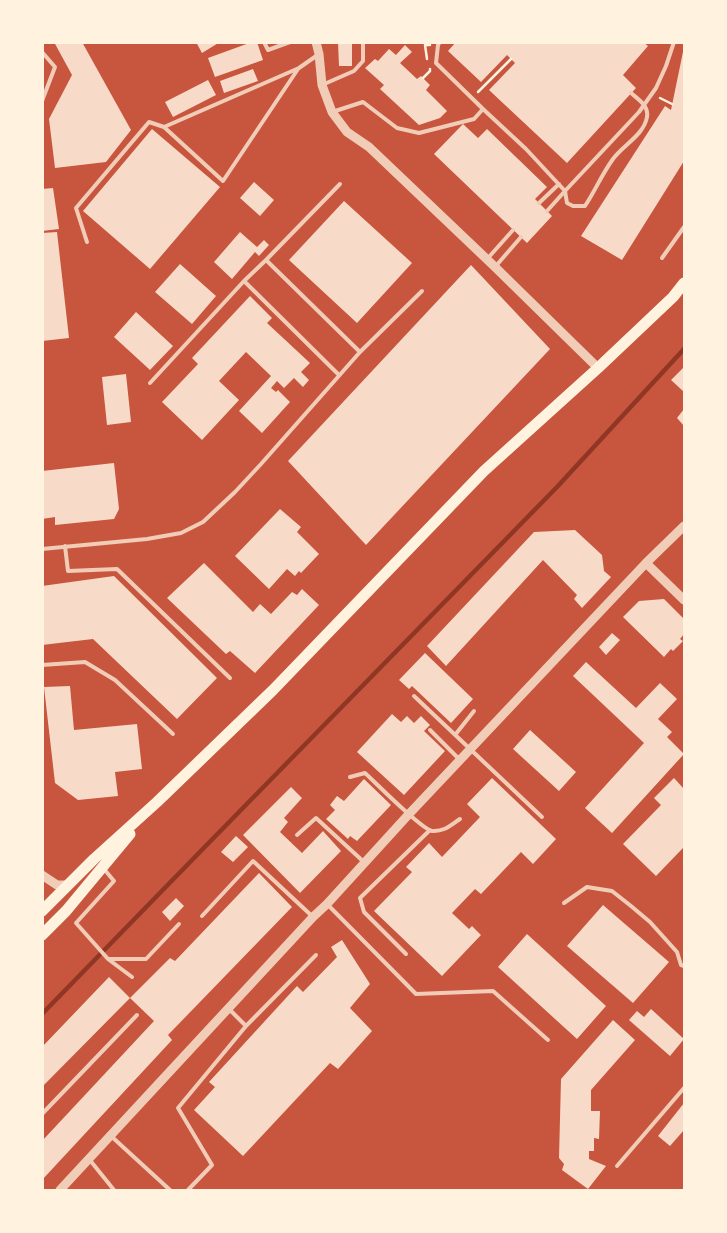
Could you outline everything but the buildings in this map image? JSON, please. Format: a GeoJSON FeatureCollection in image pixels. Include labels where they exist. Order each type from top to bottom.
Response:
{"type":"FeatureCollection","features":[{"type":"Feature","properties":{"kind":"main road"},"geometry":{"type":"LineString","coordinates":[[42,911],[94,858],[157,802],[272,690],[484,471],[598,368],[673,297],[684,283]]}},
{"type":"Feature","properties":{"kind":"main road"},"geometry":{"type":"LineString","coordinates":[[42,935],[66,911],[157,802]]}},
{"type":"Feature","properties":{"kind":"street"},"geometry":{"type":"LineString","coordinates":[[316,42],[322,85],[332,112],[347,132],[369,147],[598,368]]}},
{"type":"Feature","properties":{"kind":"street"},"geometry":{"type":"LineString","coordinates":[[60,1190],[312,916],[327,904],[470,749],[646,563],[684,526]]}},
{"type":"Feature","properties":{"kind":"street"},"geometry":{"type":"LineString","coordinates":[[646,563],[684,600]]}},
{"type":"Feature","properties":{"kind":"street"},"geometry":{"type":"LineString","coordinates":[[42,875],[56,885],[68,885]]}},
{"type":"Feature","properties":{"kind":"lane"},"geometry":{"type":"LineString","coordinates":[[264,42],[268,50],[290,42]]}},
{"type":"Feature","properties":{"kind":"lane"},"geometry":{"type":"LineString","coordinates":[[322,85],[354,71],[362,62],[364,42]]}},
{"type":"Feature","properties":{"kind":"lane"},"geometry":{"type":"LineString","coordinates":[[440,42],[436,63],[526,149],[565,191],[567,202],[573,206],[584,206],[613,159],[640,132],[645,124],[646,108],[631,93]]}},
{"type":"Feature","properties":{"kind":"lane"},"geometry":{"type":"LineString","coordinates":[[547,211],[639,112],[656,88],[674,42]]}},
{"type":"Feature","properties":{"kind":"lane"},"geometry":{"type":"LineString","coordinates":[[42,52],[55,67],[42,101]]}},
{"type":"Feature","properties":{"kind":"lane"},"geometry":{"type":"LineString","coordinates":[[164,127],[299,68],[318,54]]}},
{"type":"Feature","properties":{"kind":"lane"},"geometry":{"type":"LineString","coordinates":[[87,242],[76,208],[149,122],[164,127],[223,181],[299,68]]}},
{"type":"Feature","properties":{"kind":"lane"},"geometry":{"type":"LineString","coordinates":[[332,112],[362,102],[398,128],[419,133],[474,119],[483,109]]}},
{"type":"Feature","properties":{"kind":"lane"},"geometry":{"type":"LineString","coordinates":[[150,383],[244,281],[340,184]]}},
{"type":"Feature","properties":{"kind":"lane"},"geometry":{"type":"LineString","coordinates":[[539,203],[558,184]]}},
{"type":"Feature","properties":{"kind":"lane"},"geometry":{"type":"LineString","coordinates":[[662,258],[684,227]]}},
{"type":"Feature","properties":{"kind":"lane"},"geometry":{"type":"LineString","coordinates":[[487,259],[513,230]]}},
{"type":"Feature","properties":{"kind":"lane"},"geometry":{"type":"LineString","coordinates":[[495,267],[521,237]]}},
{"type":"Feature","properties":{"kind":"lane"},"geometry":{"type":"LineString","coordinates":[[266,260],[360,352]]}},
{"type":"Feature","properties":{"kind":"lane"},"geometry":{"type":"LineString","coordinates":[[244,281],[339,375]]}},
{"type":"Feature","properties":{"kind":"lane"},"geometry":{"type":"LineString","coordinates":[[42,548],[147,539],[182,533],[204,522],[261,464],[360,352],[422,292]]}},
{"type":"Feature","properties":{"kind":"lane"},"geometry":{"type":"LineString","coordinates":[[66,546],[68,571],[117,569],[230,678]]}},
{"type":"Feature","properties":{"kind":"lane"},"geometry":{"type":"LineString","coordinates":[[42,665],[85,662],[115,680],[173,734]]}},
{"type":"Feature","properties":{"kind":"lane"},"geometry":{"type":"LineString","coordinates":[[414,696],[542,817]]}},
{"type":"Feature","properties":{"kind":"lane"},"geometry":{"type":"LineString","coordinates":[[455,735],[474,711]]}},
{"type":"Feature","properties":{"kind":"lane"},"geometry":{"type":"LineString","coordinates":[[430,730],[460,760]]}},
{"type":"Feature","properties":{"kind":"lane"},"geometry":{"type":"LineString","coordinates":[[350,777],[365,772],[409,814],[430,830],[443,831],[460,819]]}},
{"type":"Feature","properties":{"kind":"lane"},"geometry":{"type":"LineString","coordinates":[[297,835],[316,818],[365,863]]}},
{"type":"Feature","properties":{"kind":"lane"},"geometry":{"type":"LineString","coordinates":[[406,954],[364,912],[360,898],[430,830]]}},
{"type":"Feature","properties":{"kind":"lane"},"geometry":{"type":"LineString","coordinates":[[202,916],[254,861],[312,916]]}},
{"type":"Feature","properties":{"kind":"lane"},"geometry":{"type":"LineString","coordinates":[[102,868],[114,881],[76,923],[108,960],[132,977]]}},
{"type":"Feature","properties":{"kind":"lane"},"geometry":{"type":"LineString","coordinates":[[564,903],[587,887],[612,891],[650,922],[677,952],[681,964],[684,966]]}},
{"type":"Feature","properties":{"kind":"lane"},"geometry":{"type":"LineString","coordinates":[[327,904],[416,994],[493,991],[548,1040]]}},
{"type":"Feature","properties":{"kind":"lane"},"geometry":{"type":"LineString","coordinates":[[108,960],[146,959],[179,924]]}},
{"type":"Feature","properties":{"kind":"lane"},"geometry":{"type":"LineString","coordinates":[[188,1190],[212,1165],[178,1108],[246,1026],[316,955]]}},
{"type":"Feature","properties":{"kind":"lane"},"geometry":{"type":"LineString","coordinates":[[228,1007],[246,1026]]}},
{"type":"Feature","properties":{"kind":"lane"},"geometry":{"type":"LineString","coordinates":[[42,1114],[138,1015]]}},
{"type":"Feature","properties":{"kind":"lane"},"geometry":{"type":"LineString","coordinates":[[617,1166],[684,1088]]}},
{"type":"Feature","properties":{"kind":"lane"},"geometry":{"type":"LineString","coordinates":[[111,1136],[170,1190]]}},
{"type":"Feature","properties":{"kind":"lane"},"geometry":{"type":"LineString","coordinates":[[88,1159],[114,1190]]}},
{"type":"Feature","properties":{"kind":"path"},"geometry":{"type":"LineString","coordinates":[[472,99],[511,59]]}},
{"type":"Feature","properties":{"kind":"waterway"},"geometry":{"type":"LineString","coordinates":[[42,1014],[557,487],[684,349]]}}]}
